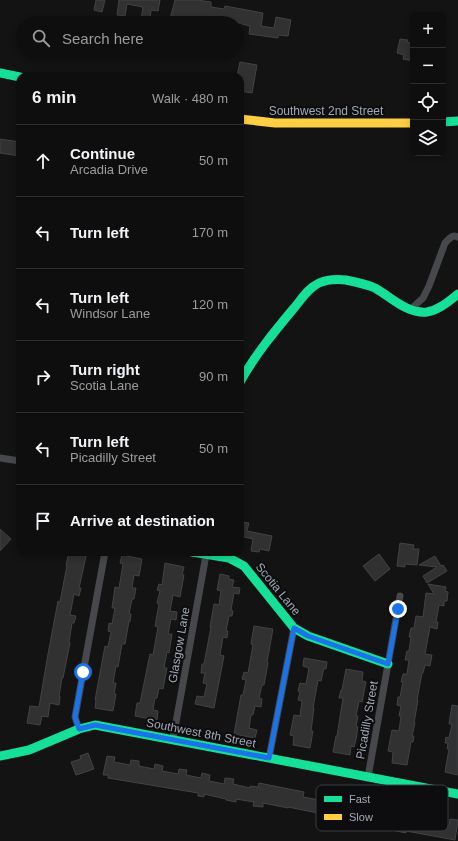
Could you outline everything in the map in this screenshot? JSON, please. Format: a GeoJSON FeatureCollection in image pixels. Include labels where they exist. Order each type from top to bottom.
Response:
{"type":"FeatureCollection","features":[{"type":"Feature","properties":{"kind":"street"},"geometry":{"type":"LineString","coordinates":[[0,73],[16,76]]}},
{"type":"Feature","properties":{"kind":"street","name":"Southwest 2nd Street"},"geometry":{"type":"LineString","coordinates":[[244,120],[275,123],[410,123]]}},
{"type":"Feature","properties":{"kind":"street"},"geometry":{"type":"LineString","coordinates":[[446,122],[458,121]]}},
{"type":"Feature","properties":{"kind":"street"},"geometry":{"type":"LineString","coordinates":[[410,310],[423,298],[445,243],[450,237],[458,237]]}},
{"type":"Feature","properties":{"kind":"street"},"geometry":{"type":"LineString","coordinates":[[244,374],[279,326],[301,300],[314,286],[328,280],[347,280],[369,285],[410,310],[420,312],[431,311],[446,303],[458,294]]}},
{"type":"Feature","properties":{"kind":"street"},"geometry":{"type":"LineString","coordinates":[[0,458],[16,460]]}},
{"type":"Feature","properties":{"kind":"street"},"geometry":{"type":"LineString","coordinates":[[79,729],[75,717],[104,556]]}},
{"type":"Feature","properties":{"kind":"street","name":"Glasgow Lane"},"geometry":{"type":"LineString","coordinates":[[173,740],[206,556]]}},
{"type":"Feature","properties":{"kind":"street","name":"Scotia Lane"},"geometry":{"type":"LineString","coordinates":[[214,556],[229,558],[244,566],[294,628],[308,636],[388,664]]}},
{"type":"Feature","properties":{"kind":"street","name":"Picadilly Street"},"geometry":{"type":"LineString","coordinates":[[368,777],[400,596]]}},
{"type":"Feature","properties":{"kind":"street"},"geometry":{"type":"LineString","coordinates":[[269,758],[294,628]]}},
{"type":"Feature","properties":{"kind":"street","name":"Southwest 8th Street"},"geometry":{"type":"LineString","coordinates":[[0,756],[29,750],[79,729],[95,725],[410,785]]}},
{"type":"Feature","properties":{"kind":"street","name":"Southwest 8th Street"},"geometry":{"type":"LineString","coordinates":[[0,749],[13,753]]}},
{"type":"Feature","properties":{"kind":"street","name":"Southwest 8th Street"},"geometry":{"type":"LineString","coordinates":[[448,792],[458,794]]}},
{"type":"Feature","properties":{"kind":"building"},"geometry":{"type":"Polygon","coordinates":[[[96,0],[105,0],[102,12],[94,10],[96,0]]]}},
{"type":"Feature","properties":{"kind":"building"},"geometry":{"type":"Polygon","coordinates":[[[119,0],[160,0],[158,11],[151,10],[150,16],[142,16],[143,7],[127,4],[125,16],[117,15],[119,0]]]}},
{"type":"Feature","properties":{"kind":"building"},"geometry":{"type":"Polygon","coordinates":[[[175,0],[197,0],[211,2],[211,7],[224,9],[225,6],[263,13],[261,26],[274,28],[276,17],[291,20],[288,36],[278,35],[278,38],[249,34],[250,26],[244,24],[244,16],[171,16],[175,0]]]}},
{"type":"Feature","properties":{"kind":"building"},"geometry":{"type":"Polygon","coordinates":[[[400,39],[408,40],[407,42],[410,43],[410,60],[403,59],[404,55],[397,53],[400,39]]]}},
{"type":"Feature","properties":{"kind":"building"},"geometry":{"type":"Polygon","coordinates":[[[240,62],[257,65],[252,93],[244,92],[244,72],[238,72],[240,62]]]}},
{"type":"Feature","properties":{"kind":"building"},"geometry":{"type":"Polygon","coordinates":[[[0,139],[16,141],[16,155],[0,153],[0,139]]]}},
{"type":"Feature","properties":{"kind":"building"},"geometry":{"type":"Polygon","coordinates":[[[244,522],[249,523],[247,531],[272,536],[269,551],[260,549],[259,552],[251,551],[253,539],[244,537],[244,522]]]}},
{"type":"Feature","properties":{"kind":"building"},"geometry":{"type":"Polygon","coordinates":[[[0,529],[11,539],[0,551],[0,529]]]}},
{"type":"Feature","properties":{"kind":"building"},"geometry":{"type":"Polygon","coordinates":[[[400,543],[414,545],[413,549],[419,549],[417,565],[405,564],[405,567],[397,566],[400,543]]]}},
{"type":"Feature","properties":{"kind":"building"},"geometry":{"type":"Polygon","coordinates":[[[379,554],[390,569],[375,581],[363,566],[379,554]]]}},
{"type":"Feature","properties":{"kind":"building"},"geometry":{"type":"Polygon","coordinates":[[[68,556],[86,556],[79,588],[81,588],[79,596],[74,594],[70,615],[76,616],[74,623],[72,623],[70,643],[59,696],[59,705],[50,703],[48,717],[42,716],[40,725],[27,723],[30,706],[39,707],[68,556]]]}},
{"type":"Feature","properties":{"kind":"building"},"geometry":{"type":"Polygon","coordinates":[[[122,556],[142,559],[139,576],[134,575],[132,588],[136,588],[129,614],[131,614],[130,622],[129,621],[125,644],[122,644],[118,667],[116,666],[113,683],[116,683],[114,694],[116,694],[113,711],[95,708],[95,700],[105,646],[108,647],[111,632],[108,631],[109,623],[112,624],[115,608],[112,608],[115,587],[119,588],[123,564],[120,563],[122,556]]]}},
{"type":"Feature","properties":{"kind":"building"},"geometry":{"type":"Polygon","coordinates":[[[435,556],[441,566],[443,565],[447,571],[427,583],[423,576],[437,567],[419,565],[435,556]]]}},
{"type":"Feature","properties":{"kind":"building"},"geometry":{"type":"Polygon","coordinates":[[[165,563],[184,567],[182,575],[184,575],[180,597],[173,595],[170,611],[177,612],[176,620],[171,619],[168,634],[172,634],[169,653],[167,652],[164,668],[167,668],[163,689],[159,688],[157,698],[155,698],[153,710],[158,711],[157,720],[135,716],[137,703],[140,703],[150,654],[153,655],[158,627],[155,626],[159,604],[157,603],[160,591],[157,590],[159,584],[162,585],[165,563]]]}},
{"type":"Feature","properties":{"kind":"building"},"geometry":{"type":"Polygon","coordinates":[[[220,574],[229,576],[229,579],[234,580],[232,587],[240,588],[239,594],[234,593],[231,610],[233,611],[232,616],[229,616],[226,631],[228,631],[227,638],[223,637],[220,655],[224,656],[214,708],[195,704],[197,696],[204,697],[207,684],[203,683],[205,673],[201,673],[202,664],[204,664],[214,604],[219,605],[221,591],[217,590],[220,574]]]}},
{"type":"Feature","properties":{"kind":"building"},"geometry":{"type":"Polygon","coordinates":[[[428,584],[446,587],[445,591],[448,592],[447,601],[444,601],[444,606],[439,605],[436,622],[438,622],[437,629],[430,627],[425,654],[432,655],[430,666],[425,665],[422,673],[412,736],[414,736],[413,742],[411,742],[407,765],[392,763],[393,752],[388,751],[392,730],[399,731],[401,706],[397,705],[403,682],[401,682],[403,674],[407,674],[409,660],[405,660],[407,651],[409,651],[411,637],[409,637],[411,628],[414,628],[416,616],[423,617],[426,593],[434,594],[428,584]]]}},
{"type":"Feature","properties":{"kind":"building"},"geometry":{"type":"Polygon","coordinates":[[[254,626],[273,629],[264,685],[262,685],[259,698],[262,699],[261,707],[255,706],[253,715],[251,715],[249,728],[257,730],[255,738],[234,734],[241,695],[243,695],[246,680],[242,679],[244,672],[248,673],[253,645],[251,644],[254,626]]]}},
{"type":"Feature","properties":{"kind":"building"},"geometry":{"type":"Polygon","coordinates":[[[304,658],[327,662],[321,681],[318,680],[313,708],[311,731],[313,731],[310,748],[293,745],[294,736],[290,735],[294,715],[300,716],[302,701],[298,700],[300,692],[298,691],[300,683],[306,684],[309,668],[303,666],[304,658]]]}},
{"type":"Feature","properties":{"kind":"building"},"geometry":{"type":"Polygon","coordinates":[[[346,669],[363,672],[362,681],[366,682],[362,702],[359,701],[356,716],[358,716],[356,726],[358,727],[356,739],[354,747],[351,746],[350,755],[333,752],[343,698],[339,698],[346,669]]]}},
{"type":"Feature","properties":{"kind":"building"},"geometry":{"type":"Polygon","coordinates":[[[452,705],[458,706],[458,775],[445,772],[449,749],[447,749],[448,743],[445,743],[446,737],[449,738],[452,724],[449,724],[452,705]]]}},
{"type":"Feature","properties":{"kind":"building"},"geometry":{"type":"Polygon","coordinates":[[[88,753],[94,769],[76,775],[71,762],[81,759],[80,756],[88,753]]]}},
{"type":"Feature","properties":{"kind":"building"},"geometry":{"type":"Polygon","coordinates":[[[107,756],[115,757],[114,762],[130,765],[131,760],[139,761],[139,766],[154,769],[155,764],[163,766],[162,771],[178,774],[179,769],[187,770],[186,775],[201,778],[202,773],[210,775],[209,781],[224,784],[225,778],[234,779],[233,784],[250,788],[250,786],[258,787],[259,783],[304,792],[303,797],[316,799],[316,813],[263,803],[263,807],[253,806],[254,802],[236,799],[236,802],[204,794],[204,797],[198,796],[198,793],[108,778],[108,775],[103,775],[107,756]]]}},
{"type":"Feature","properties":{"kind":"building"},"geometry":{"type":"Polygon","coordinates":[[[450,819],[458,820],[455,840],[406,831],[448,831],[450,819]]]}},
{"type":"Feature","properties":{"kind":"traffic: fast"},"geometry":{"type":"LineString","coordinates":[[0,73],[16,76]]}},
{"type":"Feature","properties":{"kind":"traffic: fast"},"geometry":{"type":"LineString","coordinates":[[446,122],[458,121]]}},
{"type":"Feature","properties":{"kind":"traffic: fast"},"geometry":{"type":"LineString","coordinates":[[244,375],[258,353],[305,294],[319,283],[339,279],[365,284],[375,288],[406,308],[420,312],[427,312],[436,309],[444,305],[458,294]]}},
{"type":"Feature","properties":{"kind":"traffic: fast"},"geometry":{"type":"LineString","coordinates":[[217,556],[229,558],[244,566],[294,628],[308,636],[388,664]]}},
{"type":"Feature","properties":{"kind":"traffic: fast"},"geometry":{"type":"LineString","coordinates":[[0,756],[29,750],[79,729],[95,725],[411,785]]}},
{"type":"Feature","properties":{"kind":"traffic: fast"},"geometry":{"type":"LineString","coordinates":[[448,792],[458,794]]}},
{"type":"Feature","properties":{"kind":"traffic: slow"},"geometry":{"type":"LineString","coordinates":[[244,119],[275,123],[410,123]]}},
{"type":"Feature","properties":{"kind":"route"},"geometry":{"type":"LineString","coordinates":[[83,672],[75,717],[79,729],[95,725],[269,758],[294,628],[308,636],[388,664],[398,609]]}}]}
